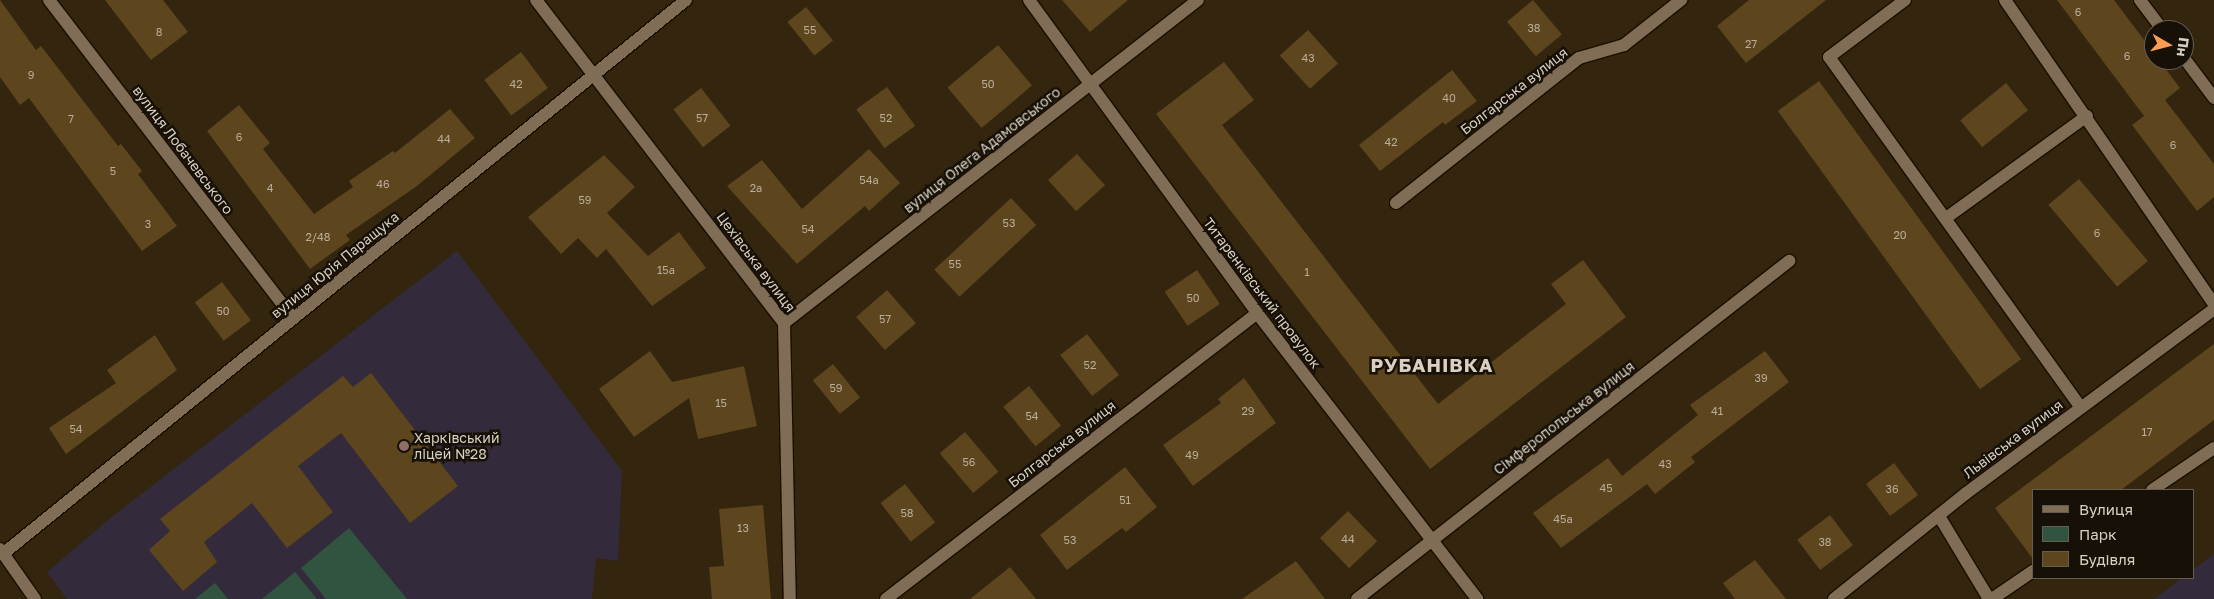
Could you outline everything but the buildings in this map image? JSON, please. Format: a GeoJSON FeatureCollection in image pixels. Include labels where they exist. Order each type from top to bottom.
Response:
{"type":"FeatureCollection","features":[{"type":"Feature","properties":{"kind":"street","name":"вулиця Лобачевського"},"geometry":{"type":"LineString","coordinates":[[49,0],[293,318]]}},
{"type":"Feature","properties":{"kind":"street","name":"Цехівська вулиця"},"geometry":{"type":"LineString","coordinates":[[536,0],[784,323],[790,599]]}},
{"type":"Feature","properties":{"kind":"street","name":"вулиця Юрія Паращука"},"geometry":{"type":"LineString","coordinates":[[1,553],[593,73],[686,0]]}},
{"type":"Feature","properties":{"kind":"street","name":"Титаренківський провулок"},"geometry":{"type":"LineString","coordinates":[[1029,0],[1257,313],[1430,542],[1477,599]]}},
{"type":"Feature","properties":{"kind":"street","name":"вулиця Олега Адамовського"},"geometry":{"type":"LineString","coordinates":[[784,323],[1198,0]]}},
{"type":"Feature","properties":{"kind":"street","name":"Болгарська вулиця"},"geometry":{"type":"LineString","coordinates":[[1396,203],[1579,58],[1624,45],[1681,0]]}},
{"type":"Feature","properties":{"kind":"street"},"geometry":{"type":"LineString","coordinates":[[1905,0],[1830,57],[2080,406]]}},
{"type":"Feature","properties":{"kind":"street"},"geometry":{"type":"LineString","coordinates":[[2004,0],[2087,116],[2214,304]]}},
{"type":"Feature","properties":{"kind":"street"},"geometry":{"type":"LineString","coordinates":[[2155,20],[2143,4],[2157,0]]}},
{"type":"Feature","properties":{"kind":"street"},"geometry":{"type":"LineString","coordinates":[[2193,70],[2214,98]]}},
{"type":"Feature","properties":{"kind":"street"},"geometry":{"type":"LineString","coordinates":[[1946,218],[2087,116]]}},
{"type":"Feature","properties":{"kind":"street","name":"Сімферопольська вулиця"},"geometry":{"type":"LineString","coordinates":[[1357,599],[1789,261]]}},
{"type":"Feature","properties":{"kind":"street","name":"Львівська вулиця"},"geometry":{"type":"LineString","coordinates":[[1834,599],[2080,406],[2214,309]]}},
{"type":"Feature","properties":{"kind":"street","name":"Болгарська вулиця"},"geometry":{"type":"LineString","coordinates":[[886,599],[1257,313]]}},
{"type":"Feature","properties":{"kind":"street"},"geometry":{"type":"LineString","coordinates":[[2153,489],[2214,448]]}},
{"type":"Feature","properties":{"kind":"street"},"geometry":{"type":"LineString","coordinates":[[1939,516],[1990,599],[2032,572]]}},
{"type":"Feature","properties":{"kind":"street"},"geometry":{"type":"LineString","coordinates":[[1,553],[35,599]]}},
{"type":"Feature","properties":{"kind":"shaded area","name":"Харківський ліцей №28"},"geometry":{"type":"Polygon","coordinates":[[[457,251],[622,471],[618,561],[596,558],[592,599],[67,599],[47,572],[114,515],[457,251]]]}},
{"type":"Feature","properties":{"kind":"shaded area"},"geometry":{"type":"Polygon","coordinates":[[[2214,554],[2214,599],[2154,599],[2181,579],[2194,579],[2194,569],[2214,554]]]}},
{"type":"Feature","properties":{"kind":"green space"},"geometry":{"type":"Polygon","coordinates":[[[349,528],[407,599],[326,599],[301,568],[349,528]]]}},
{"type":"Feature","properties":{"kind":"green space"},"geometry":{"type":"Polygon","coordinates":[[[295,572],[317,599],[262,599],[295,572]]]}},
{"type":"Feature","properties":{"kind":"green space"},"geometry":{"type":"Polygon","coordinates":[[[215,583],[228,599],[195,599],[215,583]]]}},
{"type":"Feature","properties":{"kind":"place","name":"Харківський ліцей №28"},"geometry":{"type":"Point","coordinates":[404,446]}},
{"type":"Feature","properties":{"kind":"district","name":"РУБАНІВКА"},"geometry":{"type":"Point","coordinates":[1432,365]}}]}
